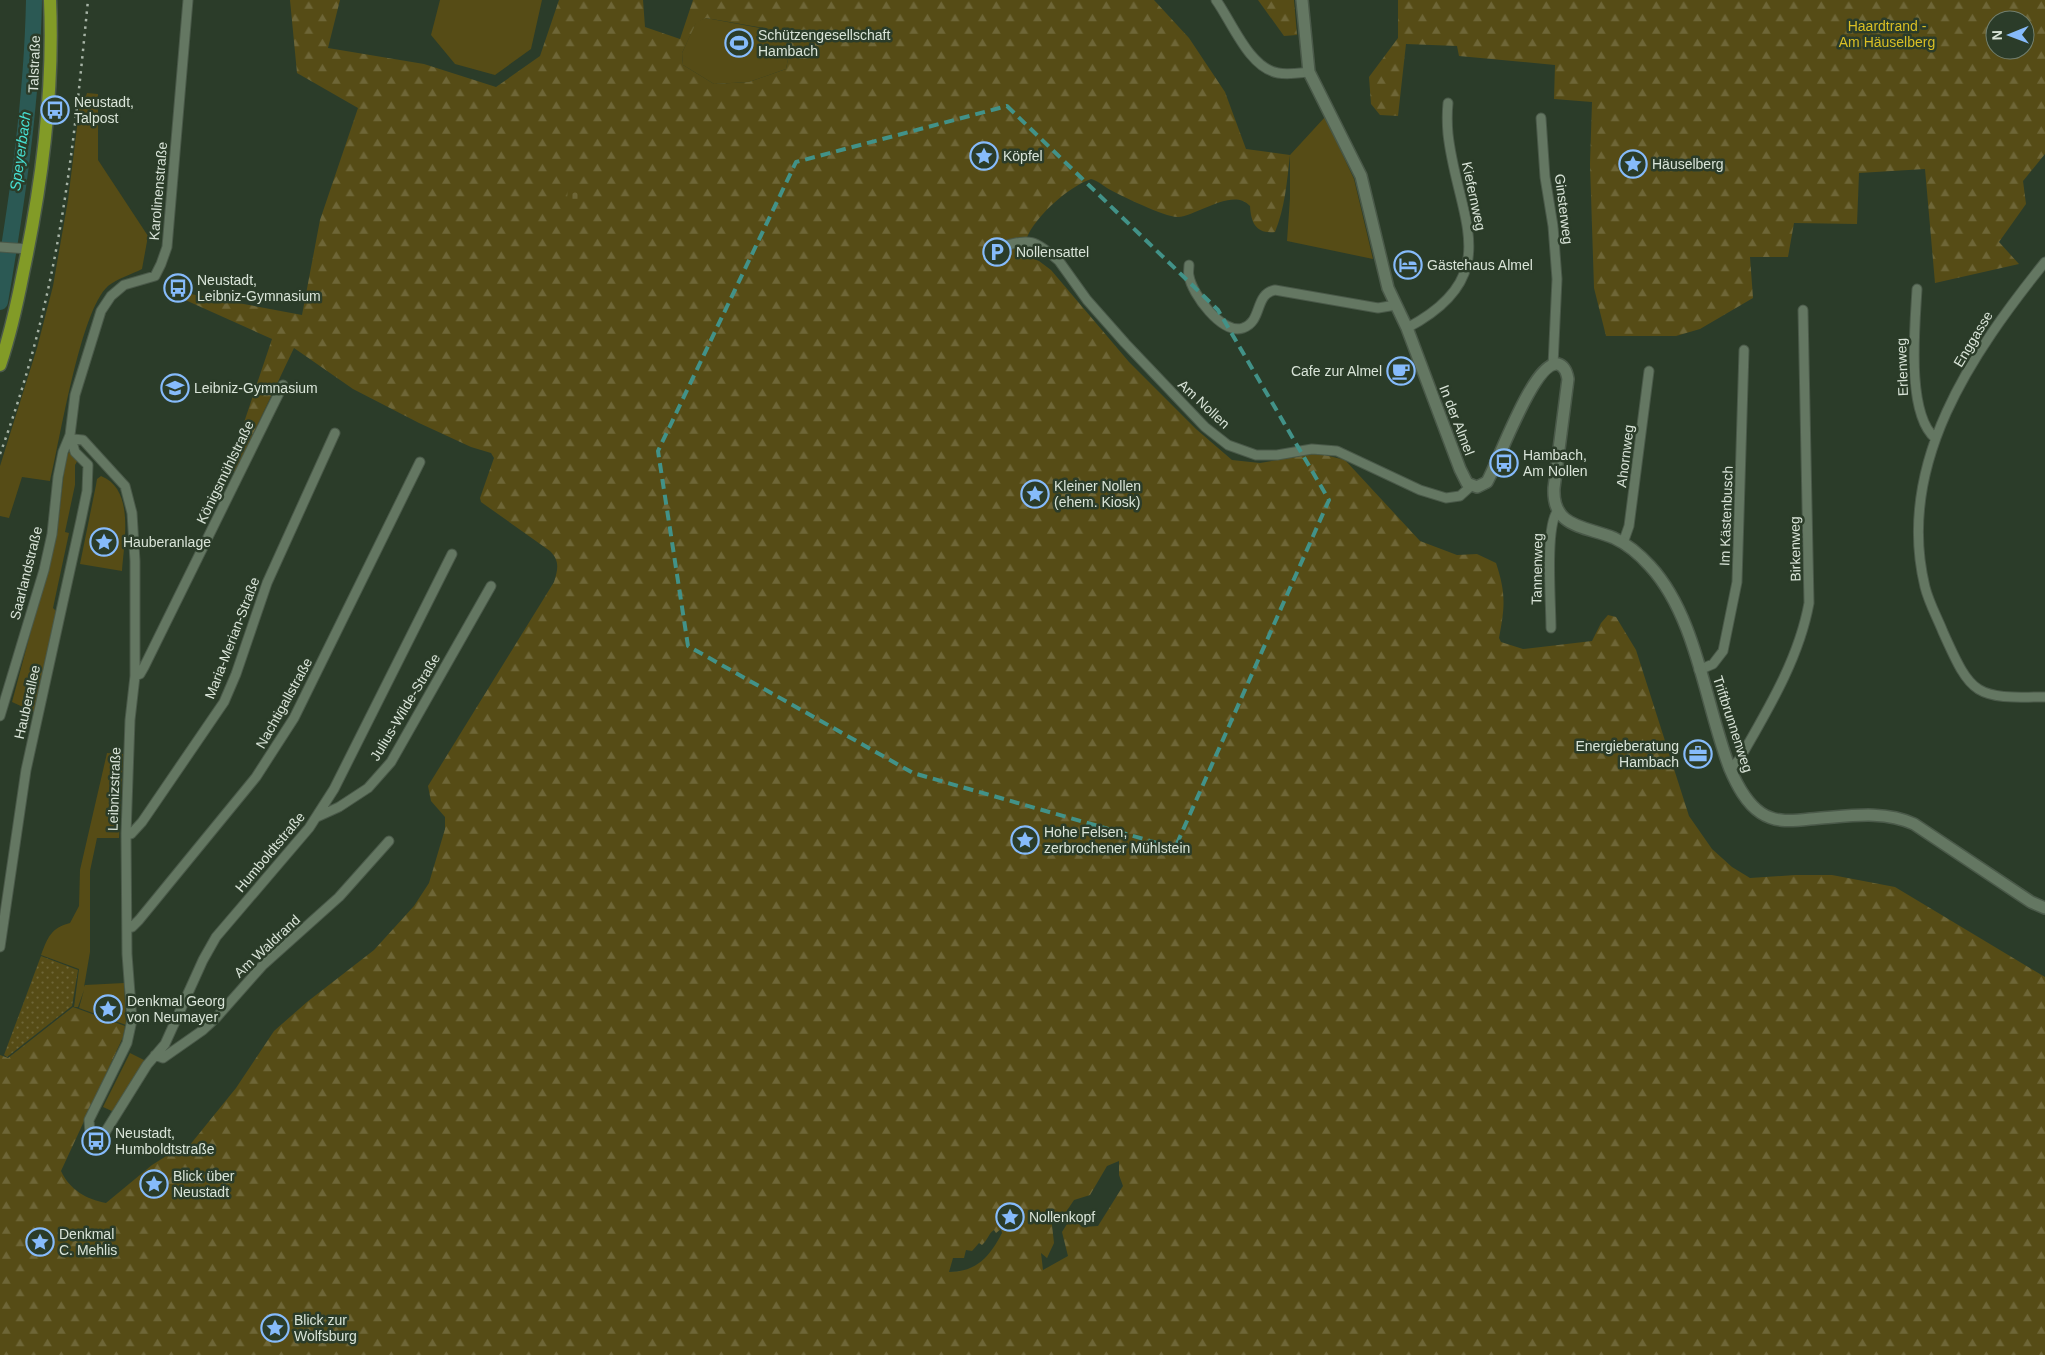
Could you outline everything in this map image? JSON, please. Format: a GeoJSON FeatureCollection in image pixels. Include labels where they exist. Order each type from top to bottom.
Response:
{"type":"FeatureCollection","features":[{"type":"Feature","properties":{"kind":"main road","name":"Talstraße"},"geometry":{"type":"LineString","coordinates":[[0,365],[14,318],[41,169],[45,128],[50,0]]}},
{"type":"Feature","properties":{"kind":"main road"},"geometry":{"type":"LineString","coordinates":[[50,18],[55,0]]}},
{"type":"Feature","properties":{"kind":"street","name":"Karolinenstraße"},"geometry":{"type":"LineString","coordinates":[[71,437],[75,395],[101,311],[111,296],[124,285],[155,276],[167,246],[188,0]]}},
{"type":"Feature","properties":{"kind":"street"},"geometry":{"type":"LineString","coordinates":[[1216,0],[1244,45],[1258,63],[1278,73],[1309,72],[1302,0]]}},
{"type":"Feature","properties":{"kind":"street","name":"In der Almel"},"geometry":{"type":"LineString","coordinates":[[1309,72],[1361,176],[1386,280],[1407,328],[1460,469],[1467,483],[1471,486]]}},
{"type":"Feature","properties":{"kind":"street","name":"Kiefernweg"},"geometry":{"type":"LineString","coordinates":[[1407,328],[1426,319],[1447,302],[1462,278],[1467,262],[1469,235],[1448,135],[1448,103]]}},
{"type":"Feature","properties":{"kind":"street","name":"Ginsterweg"},"geometry":{"type":"LineString","coordinates":[[1542,118],[1543,154],[1553,226],[1557,279],[1553,364]]}},
{"type":"Feature","properties":{"kind":"street","name":"Am Nollen"},"geometry":{"type":"LineString","coordinates":[[995,248],[1031,241],[1052,254],[1100,316],[1206,427],[1228,445],[1262,456],[1312,449],[1337,451],[1420,490],[1446,498],[1460,496],[1471,486]]}},
{"type":"Feature","properties":{"kind":"street"},"geometry":{"type":"LineString","coordinates":[[2,247],[28,249]]}},
{"type":"Feature","properties":{"kind":"street","name":"Enggasse"},"geometry":{"type":"LineString","coordinates":[[2045,262],[1988,337],[1935,438],[1923,483],[1919,518],[1921,559],[1930,601],[1962,674],[1973,686],[1989,695],[1999,697],[2045,697]]}},
{"type":"Feature","properties":{"kind":"street"},"geometry":{"type":"LineString","coordinates":[[1189,264],[1189,276],[1200,300],[1213,315],[1230,328],[1242,328],[1249,325],[1256,316],[1262,298],[1267,292],[1275,290],[1372,307],[1386,308],[1396,305]]}},
{"type":"Feature","properties":{"kind":"street","name":"Erlenweg"},"geometry":{"type":"LineString","coordinates":[[1917,289],[1915,328],[1917,400],[1923,424],[1935,438]]}},
{"type":"Feature","properties":{"kind":"street","name":"Birkenweg"},"geometry":{"type":"LineString","coordinates":[[1730,769],[1739,760],[1781,682],[1802,630],[1809,603],[1804,310]]}},
{"type":"Feature","properties":{"kind":"street","name":"Im Kästenbusch"},"geometry":{"type":"LineString","coordinates":[[1699,670],[1713,664],[1723,651],[1737,582],[1744,350]]}},
{"type":"Feature","properties":{"kind":"street"},"geometry":{"type":"LineString","coordinates":[[1471,486],[1477,487],[1487,482],[1530,391],[1543,371],[1553,364],[1558,364],[1564,368],[1568,380],[1554,488],[1557,512]]}},
{"type":"Feature","properties":{"kind":"street","name":"Ahornweg"},"geometry":{"type":"LineString","coordinates":[[1623,543],[1629,526],[1649,371]]}},
{"type":"Feature","properties":{"kind":"street","name":"Königsmühlstraße"},"geometry":{"type":"LineString","coordinates":[[135,676],[140,674],[144,668],[283,385]]}},
{"type":"Feature","properties":{"kind":"street","name":"Maria-Merian-Straße"},"geometry":{"type":"LineString","coordinates":[[126,834],[131,834],[142,822],[224,702],[236,674],[267,583],[335,433]]}},
{"type":"Feature","properties":{"kind":"street","name":"Leibnizstraße"},"geometry":{"type":"LineString","coordinates":[[71,437],[83,440],[125,486],[130,499],[135,539],[135,676],[130,720],[126,834],[127,928],[132,1020],[126,1043],[88,1120],[88,1127]]}},
{"type":"Feature","properties":{"kind":"street"},"geometry":{"type":"LineString","coordinates":[[71,437],[75,452],[84,463],[88,464],[96,455]]}},
{"type":"Feature","properties":{"kind":"street","name":"Saarlandstraße"},"geometry":{"type":"LineString","coordinates":[[0,716],[44,570],[52,534],[60,466],[63,452],[71,437]]}},
{"type":"Feature","properties":{"kind":"street","name":"Nachtigallstraße"},"geometry":{"type":"LineString","coordinates":[[127,928],[132,927],[139,920],[252,782],[294,718],[420,462]]}},
{"type":"Feature","properties":{"kind":"street","name":"Hauberallee"},"geometry":{"type":"LineString","coordinates":[[0,946],[22,789],[82,520],[88,484],[88,464]]}},
{"type":"Feature","properties":{"kind":"street","name":"Triftbrunnenweg"},"geometry":{"type":"LineString","coordinates":[[1557,512],[1569,521],[1623,543],[1650,565],[1670,593],[1686,624],[1730,769],[1744,796],[1760,812],[1769,817],[1787,821],[1879,816],[1903,819],[1922,829],[2031,902],[2045,908]]}},
{"type":"Feature","properties":{"kind":"street","name":"Tannenweg"},"geometry":{"type":"LineString","coordinates":[[1551,628],[1551,534],[1554,517],[1557,512]]}},
{"type":"Feature","properties":{"kind":"street","name":"Humboldtstraße"},"geometry":{"type":"LineString","coordinates":[[88,1127],[90,1134],[94,1138],[100,1138],[104,1134],[147,1066],[165,1044],[202,960],[216,937],[317,817],[348,762],[452,554]]}},
{"type":"Feature","properties":{"kind":"street","name":"Julius-Wilde-Straße"},"geometry":{"type":"LineString","coordinates":[[317,817],[339,807],[368,788],[391,762],[491,586]]}},
{"type":"Feature","properties":{"kind":"street","name":"Am Waldrand"},"geometry":{"type":"LineString","coordinates":[[156,1055],[163,1058],[203,1030],[262,966],[339,897],[389,841]]}},
{"type":"Feature","properties":{"kind":"highlighted area"},"geometry":{"type":"Polygon","coordinates":[[[1007,106],[1218,310],[1329,500],[1175,848],[913,773],[688,646],[658,451],[796,162],[1007,106]]]}},
{"type":"Feature","properties":{"kind":"green space"},"geometry":{"type":"Polygon","coordinates":[[[290,0],[340,0],[328,48],[424,64],[496,87],[540,56],[559,0],[643,0],[645,27],[680,39],[693,0],[1154,0],[1189,38],[1225,92],[1246,149],[1290,155],[1287,184],[1275,232],[1259,229],[1253,222],[1250,206],[1243,201],[1235,199],[1225,201],[1178,217],[1132,201],[1091,179],[1072,189],[1042,215],[1028,235],[1025,246],[1026,256],[1039,261],[1051,270],[1129,362],[1196,429],[1232,460],[1260,463],[1317,453],[1345,460],[1420,541],[1457,555],[1477,554],[1496,563],[1502,583],[1504,600],[1499,638],[1501,642],[1523,649],[1592,641],[1601,623],[1608,615],[1616,617],[1636,650],[1689,816],[1712,849],[1732,867],[1750,878],[1832,875],[1895,887],[2045,977],[2045,1355],[0,1355],[0,1055],[8,1058],[73,1007],[125,1026],[123,1037],[61,1171],[79,1193],[106,1203],[152,1165],[171,1153],[185,1151],[236,1088],[274,1031],[307,1002],[374,950],[414,906],[429,883],[445,829],[445,817],[431,801],[428,786],[554,582],[557,562],[550,551],[481,502],[480,498],[494,458],[491,453],[471,447],[419,423],[353,389],[294,348],[235,472],[228,470],[272,339],[183,299],[185,293],[302,315],[320,220],[358,108],[297,73],[290,0]],[[706,18],[696,23],[682,53],[683,65],[714,84],[749,82],[786,69],[793,33],[706,18]],[[1119,1161],[1107,1166],[1090,1195],[1074,1200],[1064,1215],[1051,1216],[1054,1243],[1047,1258],[1041,1253],[1043,1270],[1068,1256],[1062,1232],[1072,1216],[1082,1227],[1098,1226],[1123,1186],[1119,1175],[1119,1161]],[[1001,1229],[996,1233],[994,1230],[982,1245],[979,1243],[972,1251],[966,1250],[964,1258],[953,1258],[949,1272],[975,1266],[993,1249],[1002,1233],[1001,1229]]]}},
{"type":"Feature","properties":{"kind":"green space"},"geometry":{"type":"Polygon","coordinates":[[[440,0],[542,0],[531,49],[495,75],[455,64],[431,35],[440,0]]]}},
{"type":"Feature","properties":{"kind":"green space"},"geometry":{"type":"Polygon","coordinates":[[[1258,0],[1294,0],[1297,35],[1284,36],[1258,0]]]}},
{"type":"Feature","properties":{"kind":"green space","name":"Haardtrand - Am Häuselberg"},"geometry":{"type":"Polygon","coordinates":[[[1398,0],[2045,0],[2045,154],[2023,181],[2026,204],[1999,242],[2019,264],[1935,283],[1925,169],[1859,173],[1857,224],[1794,223],[1788,257],[1750,257],[1753,298],[1700,329],[1676,336],[1606,336],[1594,288],[1590,164],[1592,102],[1554,99],[1555,65],[1459,56],[1457,46],[1406,44],[1398,116],[1380,115],[1371,104],[1369,77],[1398,38],[1398,0]]]}},
{"type":"Feature","properties":{"kind":"green space","name":"Schützengesellschaft Hambach"},"geometry":{"type":"Polygon","coordinates":[[[706,18],[793,34],[786,69],[749,82],[714,84],[683,65],[682,53],[696,22],[706,18]]]}},
{"type":"Feature","properties":{"kind":"green space"},"geometry":{"type":"Polygon","coordinates":[[[87,93],[98,94],[98,160],[148,236],[142,269],[108,286],[98,300],[80,348],[72,378],[50,481],[22,477],[9,518],[0,516],[0,466],[37,348],[53,286],[68,200],[81,95],[86,96],[87,93]]]}},
{"type":"Feature","properties":{"kind":"green space"},"geometry":{"type":"Polygon","coordinates":[[[1325,117],[1354,179],[1373,259],[1287,241],[1290,155],[1325,117]]]}},
{"type":"Feature","properties":{"kind":"green space"},"geometry":{"type":"Polygon","coordinates":[[[568,188],[583,191],[582,202],[567,199],[568,188]]]}},
{"type":"Feature","properties":{"kind":"green space"},"geometry":{"type":"Polygon","coordinates":[[[70,452],[78,460],[75,465],[75,485],[65,532],[69,533],[53,608],[57,612],[34,712],[12,702],[57,533],[66,455],[70,452]]]}},
{"type":"Feature","properties":{"kind":"green space","name":"Hauberanlage"},"geometry":{"type":"Polygon","coordinates":[[[101,476],[112,483],[119,492],[123,504],[125,532],[122,571],[80,564],[97,479],[101,476]]]}},
{"type":"Feature","properties":{"kind":"green space"},"geometry":{"type":"Polygon","coordinates":[[[107,753],[123,754],[119,838],[97,838],[90,871],[90,952],[84,987],[85,985],[124,983],[126,1025],[79,1008],[84,990],[78,1007],[74,1007],[79,969],[41,955],[51,934],[58,928],[70,923],[79,906],[80,870],[107,753]]]}},
{"type":"Feature","properties":{"kind":"green space"},"geometry":{"type":"Polygon","coordinates":[[[41,956],[78,970],[72,1006],[7,1057],[4,1055],[41,956]]]}},
{"type":"Feature","properties":{"kind":"green space"},"geometry":{"type":"Polygon","coordinates":[[[130,1053],[146,1061],[114,1112],[103,1107],[130,1053]]]}},
{"type":"Feature","properties":{"kind":"waterway","name":"Speyerbach"},"geometry":{"type":"LineString","coordinates":[[0,302],[23,151],[33,38],[34,0]]}},
{"type":"Feature","properties":{"kind":"railway"},"geometry":{"type":"LineString","coordinates":[[0,454],[18,403],[33,351],[57,245],[79,92],[88,0]]}},
{"type":"Feature","properties":{"kind":"place","name":"Schützengesellschaft Hambach"},"geometry":{"type":"Point","coordinates":[739,43]}},
{"type":"Feature","properties":{"kind":"place","name":"Neustadt, Talpost"},"geometry":{"type":"Point","coordinates":[55,110]}},
{"type":"Feature","properties":{"kind":"place","name":"Köpfel"},"geometry":{"type":"Point","coordinates":[984,156]}},
{"type":"Feature","properties":{"kind":"place","name":"Häuselberg"},"geometry":{"type":"Point","coordinates":[1633,164]}},
{"type":"Feature","properties":{"kind":"place","name":"Nollensattel"},"geometry":{"type":"Point","coordinates":[997,252]}},
{"type":"Feature","properties":{"kind":"place","name":"Gästehaus Almel"},"geometry":{"type":"Point","coordinates":[1408,265]}},
{"type":"Feature","properties":{"kind":"place","name":"Neustadt, Leibniz-Gymnasium"},"geometry":{"type":"Point","coordinates":[178,288]}},
{"type":"Feature","properties":{"kind":"place","name":"Cafe zur Almel"},"geometry":{"type":"Point","coordinates":[1401,371]}},
{"type":"Feature","properties":{"kind":"place","name":"Leibniz-Gymnasium"},"geometry":{"type":"Point","coordinates":[175,388]}},
{"type":"Feature","properties":{"kind":"place","name":"Hambach, Am Nollen"},"geometry":{"type":"Point","coordinates":[1504,463]}},
{"type":"Feature","properties":{"kind":"place","name":"Kleiner Nollen (ehem. Kiosk)"},"geometry":{"type":"Point","coordinates":[1035,494]}},
{"type":"Feature","properties":{"kind":"place","name":"Hauberanlage"},"geometry":{"type":"Point","coordinates":[104,542]}},
{"type":"Feature","properties":{"kind":"place","name":"Energieberatung Hambach"},"geometry":{"type":"Point","coordinates":[1698,754]}},
{"type":"Feature","properties":{"kind":"place","name":"Hohe Felsen, zerbrochener Mühlstein"},"geometry":{"type":"Point","coordinates":[1025,840]}},
{"type":"Feature","properties":{"kind":"place","name":"Denkmal Georg von Neumayer"},"geometry":{"type":"Point","coordinates":[108,1009]}},
{"type":"Feature","properties":{"kind":"place","name":"Neustadt, Humboldtstraße"},"geometry":{"type":"Point","coordinates":[96,1141]}},
{"type":"Feature","properties":{"kind":"place","name":"Blick über Neustadt"},"geometry":{"type":"Point","coordinates":[154,1184]}},
{"type":"Feature","properties":{"kind":"place","name":"Nollenkopf"},"geometry":{"type":"Point","coordinates":[1010,1217]}},
{"type":"Feature","properties":{"kind":"place","name":"Denkmal C. Mehlis"},"geometry":{"type":"Point","coordinates":[40,1242]}},
{"type":"Feature","properties":{"kind":"place","name":"Blick zur Wolfsburg"},"geometry":{"type":"Point","coordinates":[275,1328]}}]}
